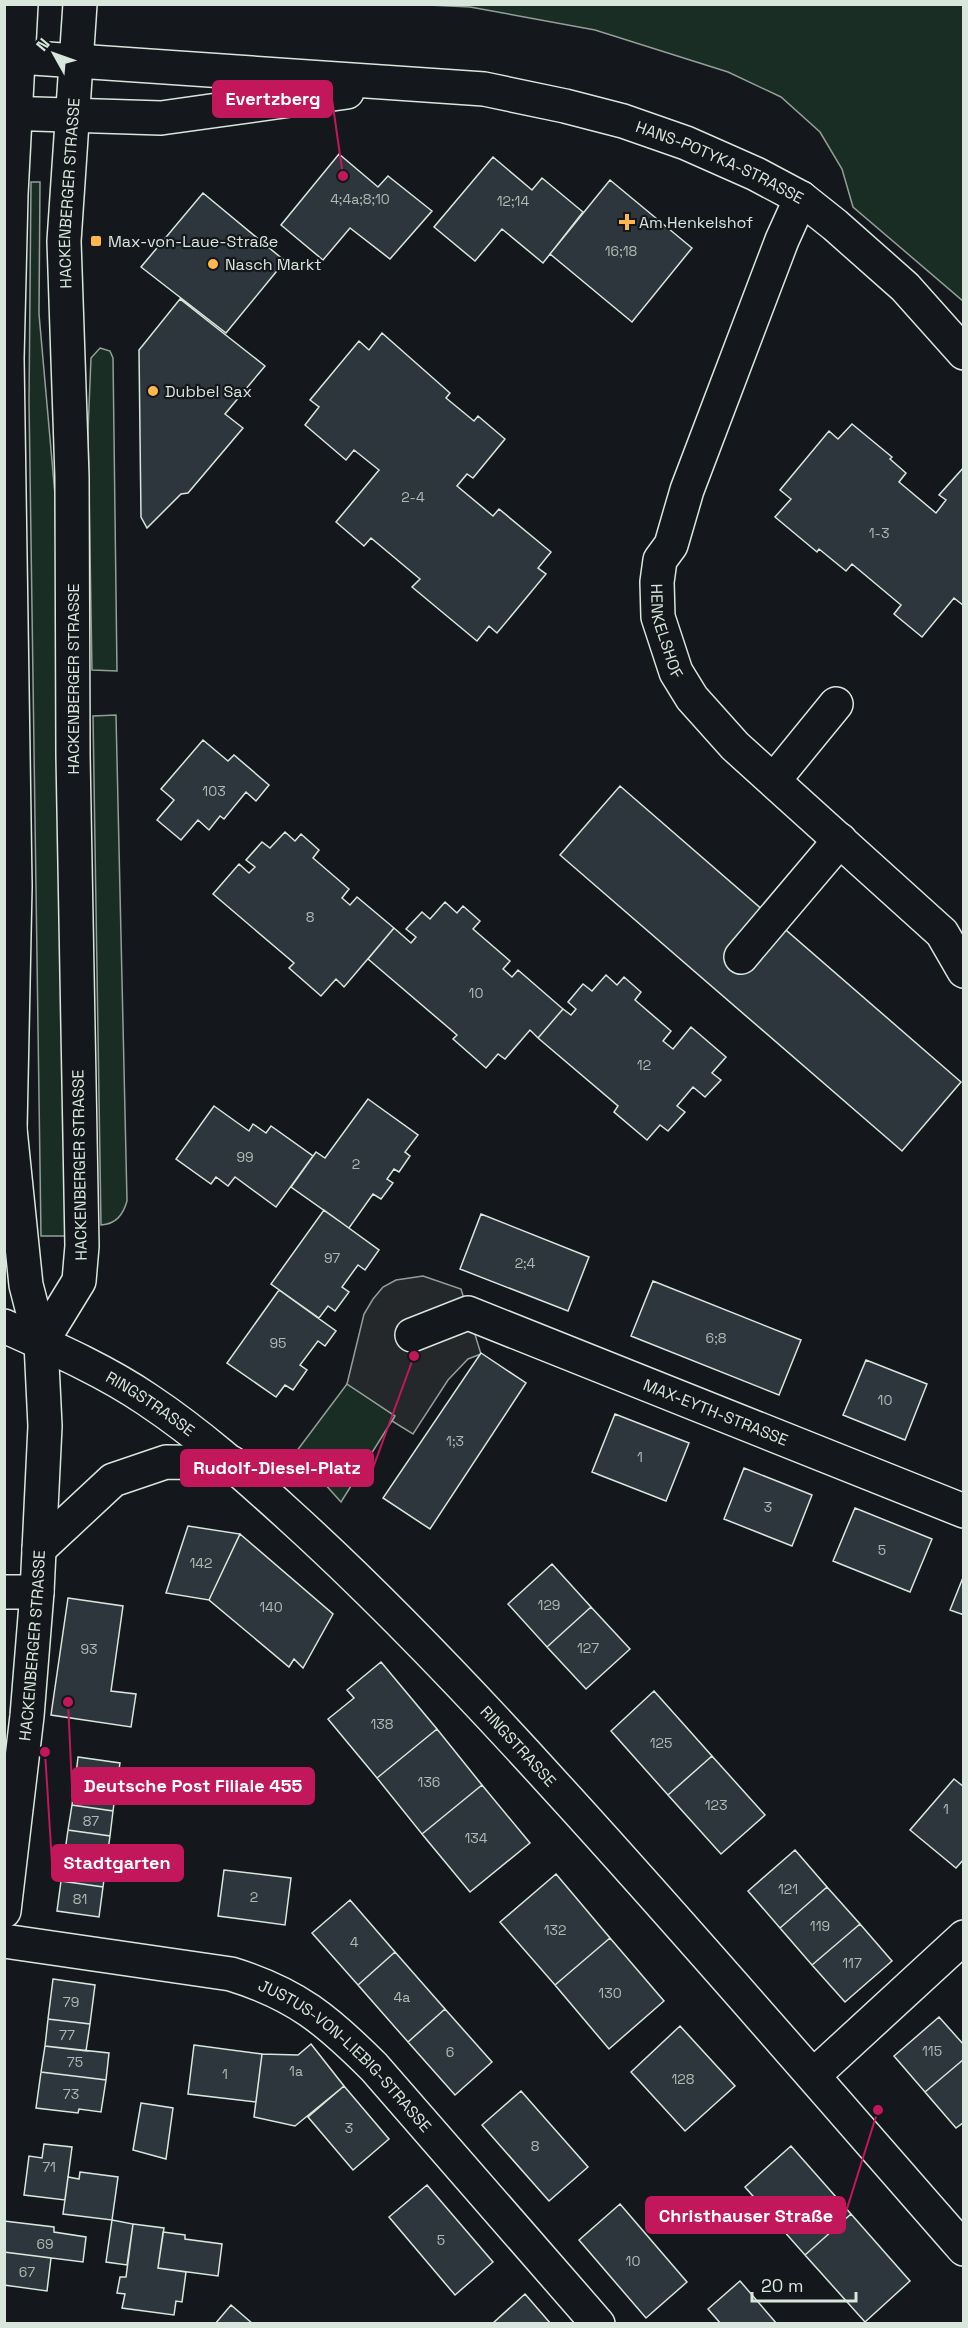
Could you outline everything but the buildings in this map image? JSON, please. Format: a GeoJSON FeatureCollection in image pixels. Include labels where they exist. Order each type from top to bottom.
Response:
{"type":"FeatureCollection","features":[{"type":"Feature","properties":{"kind":"street","name":"HACKENBERGER STRASSE"},"geometry":{"type":"LineString","coordinates":[[4,1911],[26,1726],[37,1592],[45,1426],[41,1343],[26,1285],[7,1138],[15,886],[7,358],[10,114],[11,56],[21,4]]}},
{"type":"Feature","properties":{"kind":"street","name":"HACKENBERGER STRASSE"},"geometry":{"type":"LineString","coordinates":[[41,1343],[79,1281],[82,1246],[74,813],[72,477],[64,241],[80,4]]}},
{"type":"Feature","properties":{"kind":"street","name":"HANS-POTYKA-STRASSE"},"geometry":{"type":"LineString","coordinates":[[11,56],[484,89],[623,121],[696,148],[756,174],[801,198],[905,287],[963,353]]}},
{"type":"Feature","properties":{"kind":"street","name":"HANS-POTYKA-STRASSE"},"geometry":{"type":"LineString","coordinates":[[10,114],[160,118],[352,92],[418,86]]}},
{"type":"Feature","properties":{"kind":"street","name":"HENKELSHOF"},"geometry":{"type":"LineString","coordinates":[[801,198],[687,490],[671,545],[660,560],[657,589],[662,634],[676,672],[692,698],[735,746],[942,933],[963,971]]}},
{"type":"Feature","properties":{"kind":"street"},"geometry":{"type":"LineString","coordinates":[[774,780],[836,704]]}},
{"type":"Feature","properties":{"kind":"street"},"geometry":{"type":"LineString","coordinates":[[741,957],[840,840]]}},
{"type":"Feature","properties":{"kind":"street","name":"MAX-EYTH-STRASSE"},"geometry":{"type":"LineString","coordinates":[[412,1335],[468,1313],[963,1511]]}},
{"type":"Feature","properties":{"kind":"street","name":"RINGSTRASSE"},"geometry":{"type":"LineString","coordinates":[[4,1326],[136,1392],[232,1463],[321,1544],[451,1672],[814,2075],[963,2249]]}},
{"type":"Feature","properties":{"kind":"street"},"geometry":{"type":"LineString","coordinates":[[39,1550],[113,1480],[166,1462],[232,1463]]}},
{"type":"Feature","properties":{"kind":"street"},"geometry":{"type":"LineString","coordinates":[[4,1592],[37,1592]]}},
{"type":"Feature","properties":{"kind":"street"},"geometry":{"type":"LineString","coordinates":[[814,2075],[963,1937]]}},
{"type":"Feature","properties":{"kind":"street","name":"JUSTUS-VON-LIEBIG-STRASSE"},"geometry":{"type":"LineString","coordinates":[[4,1941],[231,1974],[267,1985],[308,2008],[339,2032],[374,2067],[598,2324]]}},
{"type":"Feature","properties":{"kind":"green space"},"geometry":{"type":"Polygon","coordinates":[[[429,5],[963,5],[963,301],[853,207],[842,169],[820,132],[781,97],[728,72],[595,30],[470,7],[429,5]]]}},
{"type":"Feature","properties":{"kind":"green space"},"geometry":{"type":"Polygon","coordinates":[[[31,182],[40,182],[39,314],[55,495],[66,1236],[41,1236],[29,401],[31,182]]]}},
{"type":"Feature","properties":{"kind":"green space"},"geometry":{"type":"Polygon","coordinates":[[[100,348],[110,351],[113,358],[117,671],[92,670],[88,431],[91,358],[100,348]]]}},
{"type":"Feature","properties":{"kind":"green space"},"geometry":{"type":"Polygon","coordinates":[[[116,715],[127,1201],[118,1218],[111,1223],[101,1225],[93,716],[116,715]]]}},
{"type":"Feature","properties":{"kind":"green space"},"geometry":{"type":"Polygon","coordinates":[[[347,1384],[395,1416],[341,1502],[296,1452],[347,1384]]]}},
{"type":"Feature","properties":{"kind":"shaded area"},"geometry":{"type":"Polygon","coordinates":[[[423,1276],[461,1289],[481,1354],[468,1359],[448,1380],[413,1434],[392,1421],[395,1416],[347,1384],[364,1314],[373,1299],[383,1287],[396,1280],[423,1276]]]}},
{"type":"Feature","properties":{"kind":"place","name":"Evertzberg"},"geometry":{"type":"Point","coordinates":[343,176]}},
{"type":"Feature","properties":{"kind":"place","name":"Am Henkelshof"},"geometry":{"type":"Point","coordinates":[627,222]}},
{"type":"Feature","properties":{"kind":"place","name":"Max-von-Laue-Straße"},"geometry":{"type":"Point","coordinates":[96,241]}},
{"type":"Feature","properties":{"kind":"place","name":"Nasch Markt"},"geometry":{"type":"Point","coordinates":[213,264]}},
{"type":"Feature","properties":{"kind":"place","name":"Dubbel Sax"},"geometry":{"type":"Point","coordinates":[153,391]}},
{"type":"Feature","properties":{"kind":"place","name":"Rudolf-Diesel-Platz"},"geometry":{"type":"Point","coordinates":[414,1356]}},
{"type":"Feature","properties":{"kind":"place","name":"Deutsche Post Filiale 455"},"geometry":{"type":"Point","coordinates":[68,1702]}},
{"type":"Feature","properties":{"kind":"place","name":"Stadtgarten"},"geometry":{"type":"Point","coordinates":[45,1752]}},
{"type":"Feature","properties":{"kind":"place","name":"Christhauser Straße"},"geometry":{"type":"Point","coordinates":[878,2110]}}]}
